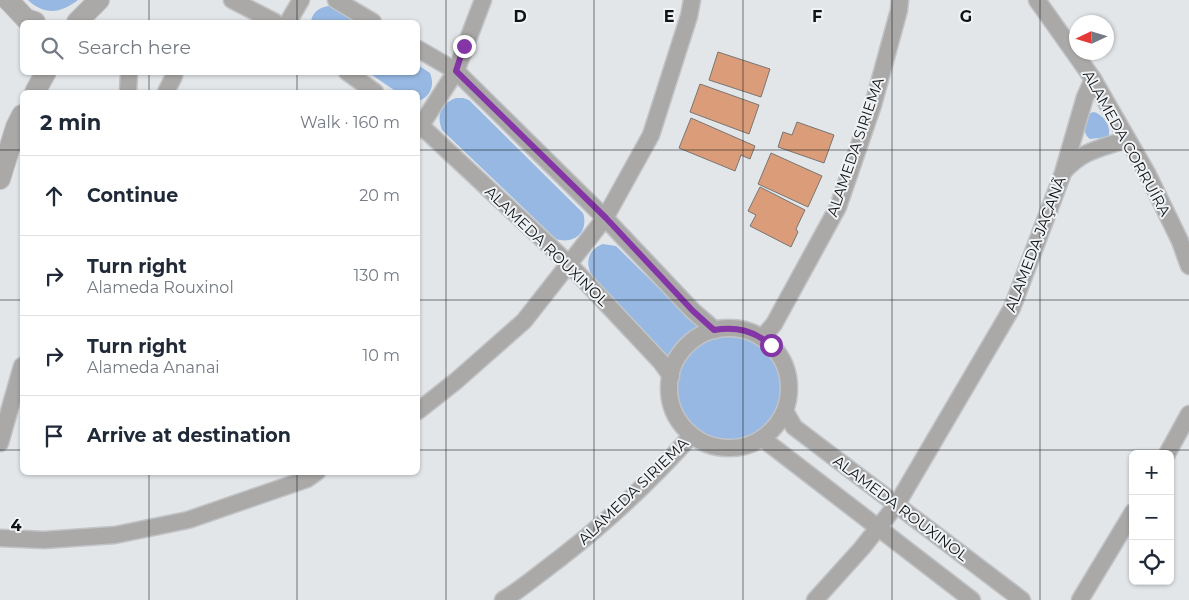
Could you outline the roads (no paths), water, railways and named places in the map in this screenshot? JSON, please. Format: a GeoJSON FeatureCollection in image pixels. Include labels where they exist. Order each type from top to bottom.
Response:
{"type":"FeatureCollection","features":[{"type":"Feature","properties":{"kind":"street"},"geometry":{"type":"LineString","coordinates":[[8,0],[26,19],[29,20]]}},
{"type":"Feature","properties":{"kind":"street"},"geometry":{"type":"LineString","coordinates":[[79,20],[99,0]]}},
{"type":"Feature","properties":{"kind":"street"},"geometry":{"type":"LineString","coordinates":[[232,0],[271,20]]}},
{"type":"Feature","properties":{"kind":"street"},"geometry":{"type":"LineString","coordinates":[[289,20],[301,0]]}},
{"type":"Feature","properties":{"kind":"street"},"geometry":{"type":"LineString","coordinates":[[336,0],[371,20]]}},
{"type":"Feature","properties":{"kind":"street"},"geometry":{"type":"LineString","coordinates":[[420,123],[456,71],[483,0]]}},
{"type":"Feature","properties":{"kind":"street"},"geometry":{"type":"LineString","coordinates":[[420,409],[456,381],[524,321],[606,218],[651,135],[689,16],[692,0]]}},
{"type":"Feature","properties":{"kind":"street","name":"ALAMEDA SIRIEMA"},"geometry":{"type":"LineString","coordinates":[[762,338],[774,324],[838,207],[873,105],[900,0]]}},
{"type":"Feature","properties":{"kind":"street","name":"ALAMEDA CORRUÍRA"},"geometry":{"type":"LineString","coordinates":[[1037,0],[1093,79],[1152,182],[1180,241],[1189,266]]}},
{"type":"Feature","properties":{"kind":"street"},"geometry":{"type":"LineString","coordinates":[[420,50],[456,71],[606,218],[693,311],[714,330]]}},
{"type":"Feature","properties":{"kind":"street"},"geometry":{"type":"LineString","coordinates":[[36,90],[44,75]]}},
{"type":"Feature","properties":{"kind":"street"},"geometry":{"type":"LineString","coordinates":[[128,90],[129,75]]}},
{"type":"Feature","properties":{"kind":"street"},"geometry":{"type":"LineString","coordinates":[[167,90],[174,75]]}},
{"type":"Feature","properties":{"kind":"street"},"geometry":{"type":"LineString","coordinates":[[352,75],[372,90]]}},
{"type":"Feature","properties":{"kind":"street","name":"ALAMEDA JAÇANÃ"},"geometry":{"type":"LineString","coordinates":[[878,529],[897,504],[1012,308],[1062,173],[1085,97],[1093,79]]}},
{"type":"Feature","properties":{"kind":"street"},"geometry":{"type":"LineString","coordinates":[[0,179],[20,119]]}},
{"type":"Feature","properties":{"kind":"street","name":"ALAMEDA ROUXINOL"},"geometry":{"type":"LineString","coordinates":[[420,128],[569,264],[671,376]]}},
{"type":"Feature","properties":{"kind":"street"},"geometry":{"type":"LineString","coordinates":[[1062,173],[1076,159],[1093,149],[1127,139]]}},
{"type":"Feature","properties":{"kind":"street"},"geometry":{"type":"LineString","coordinates":[[741,329],[762,338],[779,354],[788,376],[788,400],[779,422],[763,439],[740,448],[715,447],[691,436],[675,415],[671,402],[669,389],[671,376],[678,357],[691,342],[714,330],[741,329]]}},
{"type":"Feature","properties":{"kind":"street"},"geometry":{"type":"LineString","coordinates":[[0,443],[20,373]]}},
{"type":"Feature","properties":{"kind":"street","name":"ALAMEDA ROUXINOL"},"geometry":{"type":"LineString","coordinates":[[785,411],[794,427],[1022,600]]}},
{"type":"Feature","properties":{"kind":"street"},"geometry":{"type":"LineString","coordinates":[[1169,450],[1189,414]]}},
{"type":"Feature","properties":{"kind":"street","name":"ALAMEDA SIRIEMA"},"geometry":{"type":"LineString","coordinates":[[503,600],[519,590],[600,527],[672,458],[691,436]]}},
{"type":"Feature","properties":{"kind":"street","name":"ALAMEDA ROUXINOL"},"geometry":{"type":"LineString","coordinates":[[763,439],[972,600]]}},
{"type":"Feature","properties":{"kind":"street"},"geometry":{"type":"LineString","coordinates":[[0,538],[44,540],[115,535],[188,520],[312,475]]}},
{"type":"Feature","properties":{"kind":"street"},"geometry":{"type":"LineString","coordinates":[[1080,600],[1129,519]]}},
{"type":"Feature","properties":{"kind":"street"},"geometry":{"type":"LineString","coordinates":[[815,600],[878,529]]}}]}
